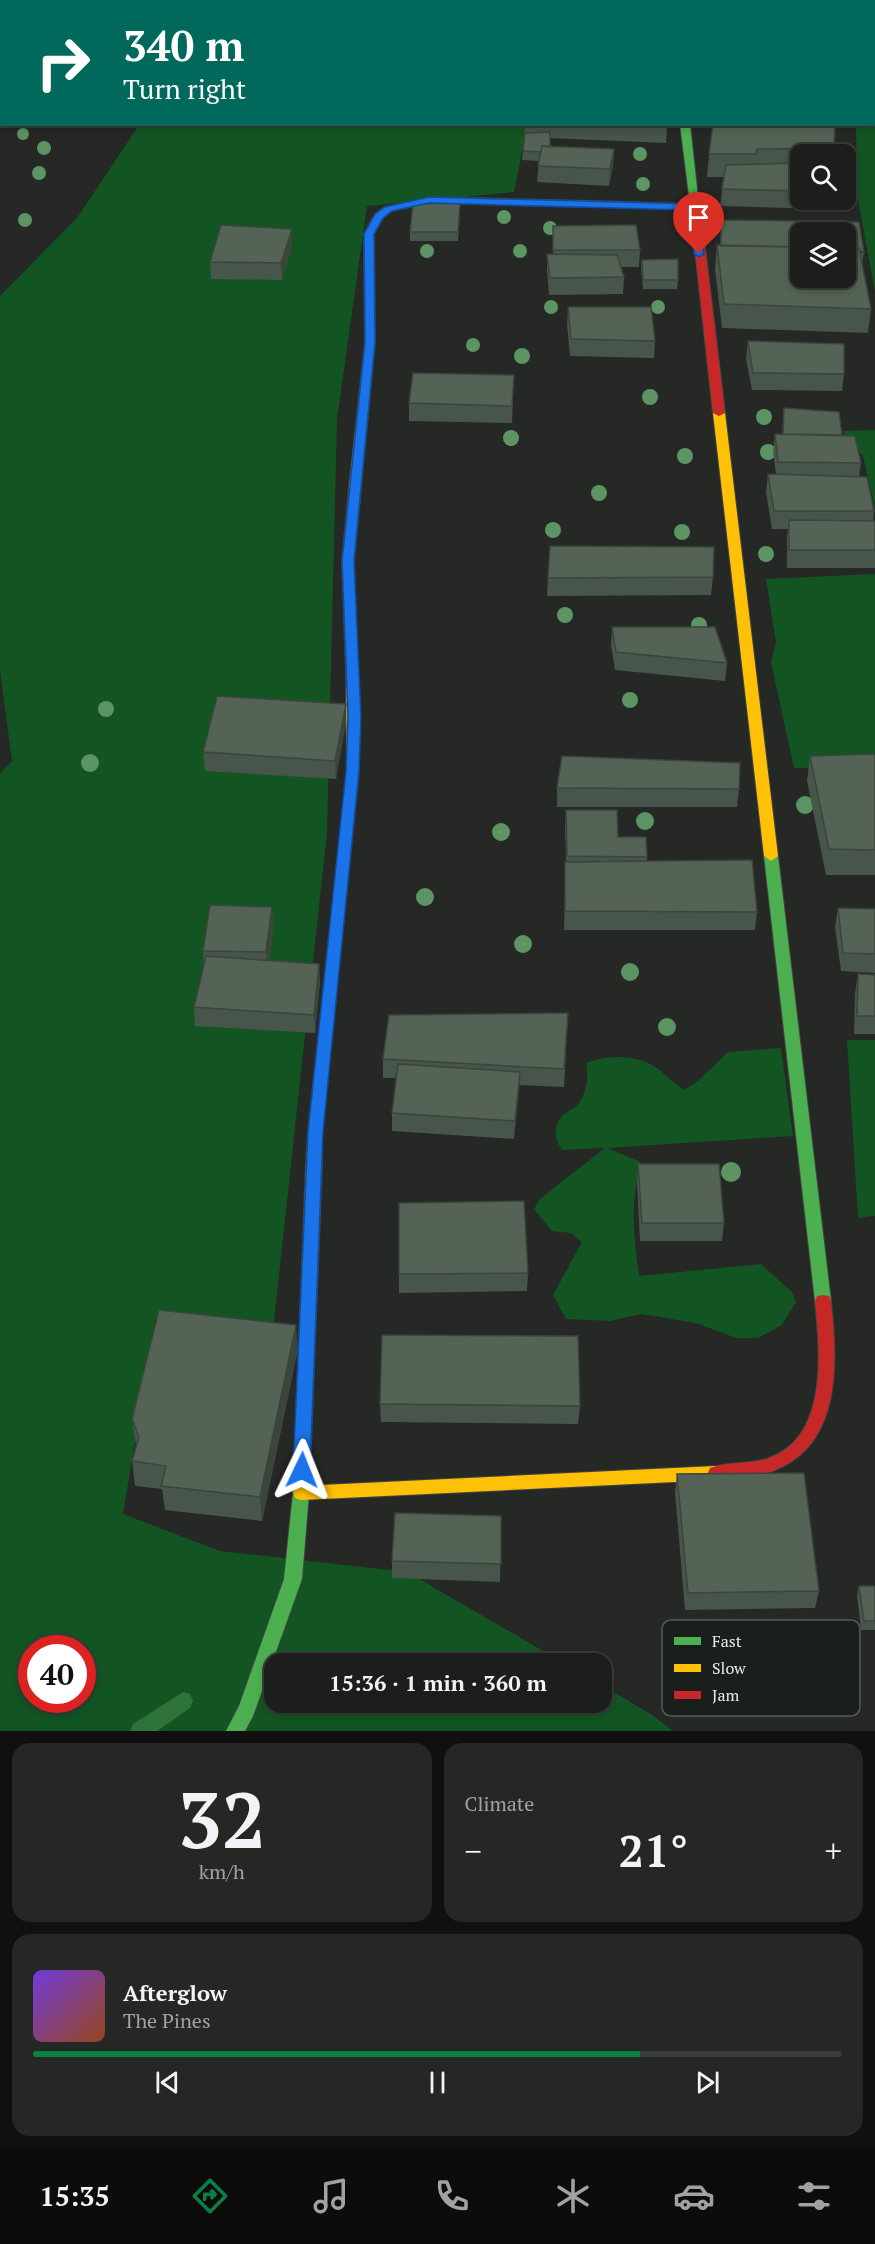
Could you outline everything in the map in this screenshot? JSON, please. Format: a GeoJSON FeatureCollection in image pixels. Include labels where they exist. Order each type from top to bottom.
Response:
{"type":"FeatureCollection","features":[{"type":"Feature","properties":{"kind":"street"},"geometry":{"type":"LineString","coordinates":[[301,1492],[752,1471],[789,1457],[810,1434],[823,1401],[827,1374],[827,1337],[685,126]]}},
{"type":"Feature","properties":{"kind":"street"},"geometry":{"type":"LineString","coordinates":[[235,1731],[247,1710],[293,1579],[301,1492],[315,1132],[353,771],[354,717],[348,561],[370,342],[369,234],[379,216],[389,209],[429,200],[694,207]]}},
{"type":"Feature","properties":{"kind":"green space"},"geometry":{"type":"Polygon","coordinates":[[[138,126],[527,126],[514,192],[367,206],[337,419],[327,833],[273,1330],[155,1320],[123,1514],[220,1551],[407,1572],[547,1653],[264,1653],[264,1713],[612,1713],[612,1691],[652,1715],[673,1731],[0,1731],[0,773],[12,761],[0,671],[0,296],[77,218],[138,126]]]}},
{"type":"Feature","properties":{"kind":"green space"},"geometry":{"type":"Polygon","coordinates":[[[856,126],[875,126],[875,292],[857,194],[856,126]]]}},
{"type":"Feature","properties":{"kind":"green space"},"geometry":{"type":"Polygon","coordinates":[[[875,430],[875,508],[863,456],[842,431],[875,430]]]}},
{"type":"Feature","properties":{"kind":"green space"},"geometry":{"type":"Polygon","coordinates":[[[875,574],[875,767],[794,768],[771,662],[776,643],[766,579],[875,574]]]}},
{"type":"Feature","properties":{"kind":"green space"},"geometry":{"type":"Polygon","coordinates":[[[847,1040],[875,1040],[875,1216],[858,1218],[847,1040]]]}},
{"type":"Feature","properties":{"kind":"green space"},"geometry":{"type":"Polygon","coordinates":[[[781,1048],[793,1136],[607,1148],[641,1162],[635,1192],[634,1219],[639,1276],[761,1264],[792,1292],[796,1302],[782,1325],[758,1338],[736,1338],[696,1323],[641,1314],[610,1321],[566,1319],[553,1295],[582,1242],[571,1233],[552,1231],[534,1209],[540,1199],[605,1148],[562,1150],[556,1137],[556,1128],[560,1119],[581,1100],[587,1079],[586,1063],[615,1057],[635,1059],[654,1066],[684,1090],[698,1081],[728,1052],[781,1048]]]}},
{"type":"Feature","properties":{"kind":"building"},"geometry":{"type":"Polygon","coordinates":[[[713,126],[835,126],[834,144],[790,144],[790,149],[757,149],[756,154],[709,154],[713,126]]]}},
{"type":"Feature","properties":{"kind":"building"},"geometry":{"type":"Polygon","coordinates":[[[550,132],[550,147],[542,146],[541,152],[523,151],[525,133],[550,132]]]}},
{"type":"Feature","properties":{"kind":"building"},"geometry":{"type":"Polygon","coordinates":[[[542,146],[614,149],[610,169],[538,166],[542,146]]]}},
{"type":"Feature","properties":{"kind":"building"},"geometry":{"type":"Polygon","coordinates":[[[790,163],[790,191],[722,189],[726,165],[790,163]]]}},
{"type":"Feature","properties":{"kind":"building"},"geometry":{"type":"Polygon","coordinates":[[[460,203],[458,232],[410,232],[413,204],[460,203]]]}},
{"type":"Feature","properties":{"kind":"building"},"geometry":{"type":"Polygon","coordinates":[[[721,220],[859,222],[864,252],[856,248],[856,222],[790,222],[790,247],[721,246],[721,220]]]}},
{"type":"Feature","properties":{"kind":"building"},"geometry":{"type":"Polygon","coordinates":[[[221,225],[292,229],[281,263],[210,262],[221,225]]]}},
{"type":"Feature","properties":{"kind":"building"},"geometry":{"type":"Polygon","coordinates":[[[636,225],[640,250],[553,250],[553,226],[636,225]]]}},
{"type":"Feature","properties":{"kind":"building"},"geometry":{"type":"Polygon","coordinates":[[[717,245],[790,247],[790,288],[856,288],[856,248],[859,248],[871,309],[724,304],[717,245]]]}},
{"type":"Feature","properties":{"kind":"building"},"geometry":{"type":"Polygon","coordinates":[[[547,254],[617,255],[624,277],[550,278],[547,254]]]}},
{"type":"Feature","properties":{"kind":"building"},"geometry":{"type":"Polygon","coordinates":[[[678,259],[678,280],[643,280],[642,260],[678,259]]]}},
{"type":"Feature","properties":{"kind":"building"},"geometry":{"type":"Polygon","coordinates":[[[568,307],[651,307],[655,341],[571,339],[568,307]]]}},
{"type":"Feature","properties":{"kind":"building"},"geometry":{"type":"Polygon","coordinates":[[[748,341],[844,344],[844,374],[753,373],[748,341]]]}},
{"type":"Feature","properties":{"kind":"building"},"geometry":{"type":"Polygon","coordinates":[[[413,373],[514,375],[512,406],[409,403],[413,373]]]}},
{"type":"Feature","properties":{"kind":"building"},"geometry":{"type":"Polygon","coordinates":[[[784,408],[839,412],[842,435],[783,434],[784,408]]]}},
{"type":"Feature","properties":{"kind":"building"},"geometry":{"type":"Polygon","coordinates":[[[775,434],[855,436],[861,463],[778,462],[775,434]]]}},
{"type":"Feature","properties":{"kind":"building"},"geometry":{"type":"Polygon","coordinates":[[[768,474],[867,477],[874,511],[774,511],[768,474]]]}},
{"type":"Feature","properties":{"kind":"building"},"geometry":{"type":"Polygon","coordinates":[[[789,520],[875,521],[875,550],[789,550],[789,520]]]}},
{"type":"Feature","properties":{"kind":"building"},"geometry":{"type":"Polygon","coordinates":[[[550,546],[714,547],[713,577],[548,578],[550,546]]]}},
{"type":"Feature","properties":{"kind":"building"},"geometry":{"type":"Polygon","coordinates":[[[612,627],[715,627],[727,663],[616,652],[612,627]]]}},
{"type":"Feature","properties":{"kind":"building"},"geometry":{"type":"Polygon","coordinates":[[[217,696],[346,704],[335,761],[203,752],[217,696]]]}},
{"type":"Feature","properties":{"kind":"building"},"geometry":{"type":"Polygon","coordinates":[[[875,754],[875,850],[829,849],[810,756],[875,754]]]}},
{"type":"Feature","properties":{"kind":"building"},"geometry":{"type":"Polygon","coordinates":[[[562,756],[740,763],[739,789],[557,788],[562,756]]]}},
{"type":"Feature","properties":{"kind":"building"},"geometry":{"type":"Polygon","coordinates":[[[566,810],[617,810],[618,837],[646,837],[647,857],[567,856],[566,810]]]}},
{"type":"Feature","properties":{"kind":"building"},"geometry":{"type":"Polygon","coordinates":[[[752,860],[757,912],[565,911],[565,862],[752,860]]]}},
{"type":"Feature","properties":{"kind":"building"},"geometry":{"type":"Polygon","coordinates":[[[210,905],[272,907],[266,952],[203,951],[210,905]]]}},
{"type":"Feature","properties":{"kind":"building"},"geometry":{"type":"Polygon","coordinates":[[[838,908],[875,909],[875,954],[843,953],[838,908]]]}},
{"type":"Feature","properties":{"kind":"building"},"geometry":{"type":"Polygon","coordinates":[[[206,956],[319,964],[314,1015],[194,1007],[206,956]]]}},
{"type":"Feature","properties":{"kind":"building"},"geometry":{"type":"Polygon","coordinates":[[[858,974],[875,975],[875,1016],[857,1016],[858,974]]]}},
{"type":"Feature","properties":{"kind":"building"},"geometry":{"type":"Polygon","coordinates":[[[568,1013],[564,1069],[383,1059],[389,1015],[568,1013]]]}},
{"type":"Feature","properties":{"kind":"building"},"geometry":{"type":"Polygon","coordinates":[[[398,1064],[520,1072],[515,1121],[392,1113],[398,1064]]]}},
{"type":"Feature","properties":{"kind":"building"},"geometry":{"type":"Polygon","coordinates":[[[638,1164],[719,1164],[724,1223],[642,1223],[638,1164]]]}},
{"type":"Feature","properties":{"kind":"building"},"geometry":{"type":"Polygon","coordinates":[[[524,1201],[528,1273],[399,1274],[399,1203],[524,1201]]]}},
{"type":"Feature","properties":{"kind":"building"},"geometry":{"type":"Polygon","coordinates":[[[159,1310],[296,1325],[260,1497],[161,1486],[166,1466],[132,1461],[139,1437],[132,1419],[159,1310]]]}},
{"type":"Feature","properties":{"kind":"building"},"geometry":{"type":"Polygon","coordinates":[[[382,1335],[578,1336],[580,1406],[380,1404],[382,1335]]]}},
{"type":"Feature","properties":{"kind":"building"},"geometry":{"type":"Polygon","coordinates":[[[804,1473],[819,1591],[688,1593],[677,1474],[804,1473]]]}},
{"type":"Feature","properties":{"kind":"building"},"geometry":{"type":"Polygon","coordinates":[[[395,1513],[501,1516],[501,1564],[392,1561],[395,1513]]]}},
{"type":"Feature","properties":{"kind":"building"},"geometry":{"type":"Polygon","coordinates":[[[859,1586],[875,1586],[875,1621],[864,1621],[859,1586]]]}},
{"type":"Feature","properties":{"kind":"waterway"},"geometry":{"type":"LineString","coordinates":[[140,1731],[183,1701]]}},
{"type":"Feature","properties":{"kind":"traffic: fast"},"geometry":{"type":"LineString","coordinates":[[685,126],[696,214]]}},
{"type":"Feature","properties":{"kind":"traffic: fast"},"geometry":{"type":"LineString","coordinates":[[593,204],[694,207]]}},
{"type":"Feature","properties":{"kind":"traffic: fast"},"geometry":{"type":"LineString","coordinates":[[771,856],[823,1301]]}},
{"type":"Feature","properties":{"kind":"traffic: fast"},"geometry":{"type":"LineString","coordinates":[[235,1731],[247,1710],[293,1579],[301,1493],[314,1164]]}},
{"type":"Feature","properties":{"kind":"traffic: slow"},"geometry":{"type":"LineString","coordinates":[[355,488],[370,342],[369,234],[379,216],[389,209],[429,200],[593,204]]}},
{"type":"Feature","properties":{"kind":"traffic: slow"},"geometry":{"type":"LineString","coordinates":[[719,413],[771,856]]}},
{"type":"Feature","properties":{"kind":"traffic: slow"},"geometry":{"type":"LineString","coordinates":[[314,1164],[315,1132],[353,771],[352,671]]}},
{"type":"Feature","properties":{"kind":"traffic: slow"},"geometry":{"type":"LineString","coordinates":[[301,1493],[716,1473]]}},
{"type":"Feature","properties":{"kind":"traffic: jam"},"geometry":{"type":"LineString","coordinates":[[696,214],[719,413]]}},
{"type":"Feature","properties":{"kind":"traffic: jam"},"geometry":{"type":"LineString","coordinates":[[352,671],[348,561],[355,488]]}},
{"type":"Feature","properties":{"kind":"traffic: jam"},"geometry":{"type":"LineString","coordinates":[[716,1473],[753,1470],[780,1461],[793,1453],[812,1429],[819,1412],[827,1376],[823,1301]]}},
{"type":"Feature","properties":{"kind":"route"},"geometry":{"type":"LineString","coordinates":[[302,1470],[315,1132],[353,771],[354,717],[348,561],[370,342],[369,234],[379,216],[389,209],[401,204],[429,200],[694,207],[699,254]]}}]}
